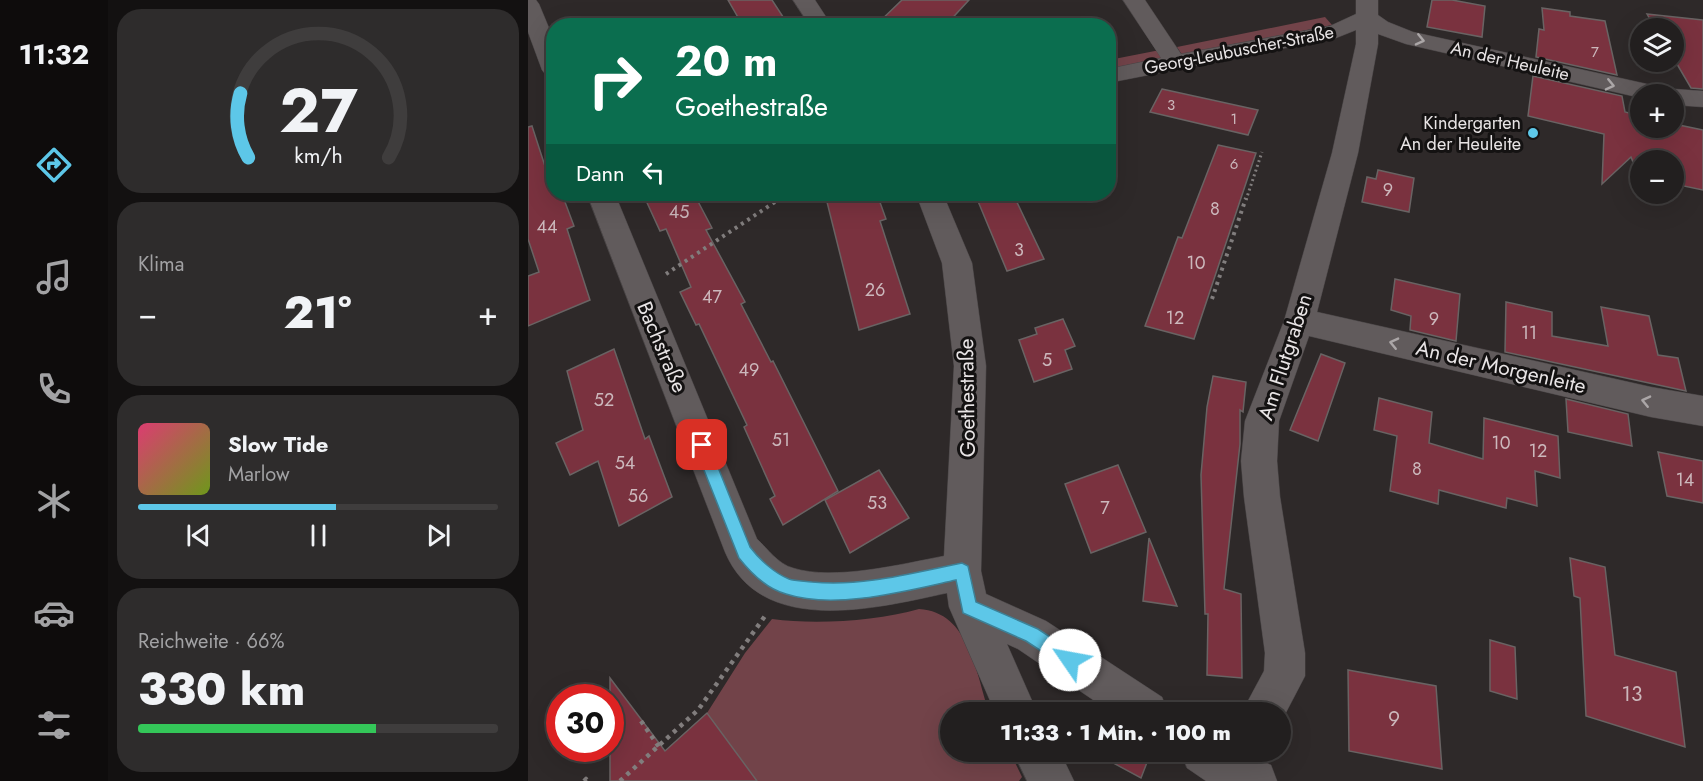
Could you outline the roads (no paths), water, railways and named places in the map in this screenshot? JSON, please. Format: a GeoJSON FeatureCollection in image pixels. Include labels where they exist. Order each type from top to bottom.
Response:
{"type":"FeatureCollection","features":[{"type":"Feature","properties":{"kind":"street"},"geometry":{"type":"LineString","coordinates":[[804,0],[816,18]]}},
{"type":"Feature","properties":{"kind":"street"},"geometry":{"type":"LineString","coordinates":[[1134,0],[1175,62]]}},
{"type":"Feature","properties":{"kind":"street"},"geometry":{"type":"LineString","coordinates":[[528,4],[546,50]]}},
{"type":"Feature","properties":{"kind":"street","name":"Georg-Leubuscher-Straße"},"geometry":{"type":"LineString","coordinates":[[1116,74],[1336,31],[1367,8]]}},
{"type":"Feature","properties":{"kind":"street","name":"An der Heuleite"},"geometry":{"type":"LineString","coordinates":[[1367,8],[1386,29],[1406,37],[1630,88]]}},
{"type":"Feature","properties":{"kind":"street","name":"Am Flutgraben"},"geometry":{"type":"LineString","coordinates":[[1269,702],[1284,676],[1285,653],[1262,497],[1259,460],[1262,421],[1299,321],[1345,153],[1367,44],[1367,8]]}},
{"type":"Feature","properties":{"kind":"street"},"geometry":{"type":"LineString","coordinates":[[1684,98],[1703,99]]}},
{"type":"Feature","properties":{"kind":"street","name":"Bachstraße"},"geometry":{"type":"LineString","coordinates":[[604,201],[744,552],[764,573],[787,587],[830,592],[876,589],[965,589]]}},
{"type":"Feature","properties":{"kind":"street","name":"Goethestraße"},"geometry":{"type":"LineString","coordinates":[[933,201],[957,264],[970,366],[965,589],[1012,702]]}},
{"type":"Feature","properties":{"kind":"street","name":"An der Morgenleite"},"geometry":{"type":"LineString","coordinates":[[1299,321],[1651,402],[1703,411]]}},
{"type":"Feature","properties":{"kind":"street"},"geometry":{"type":"LineString","coordinates":[[965,589],[1132,702]]}},
{"type":"Feature","properties":{"kind":"street"},"geometry":{"type":"LineString","coordinates":[[1041,762],[1052,781]]}},
{"type":"Feature","properties":{"kind":"street"},"geometry":{"type":"LineString","coordinates":[[1217,762],[1255,781]]}},
{"type":"Feature","properties":{"kind":"place","name":"Kindergarten An der Heuleite"},"geometry":{"type":"Point","coordinates":[1533,133]}}]}
